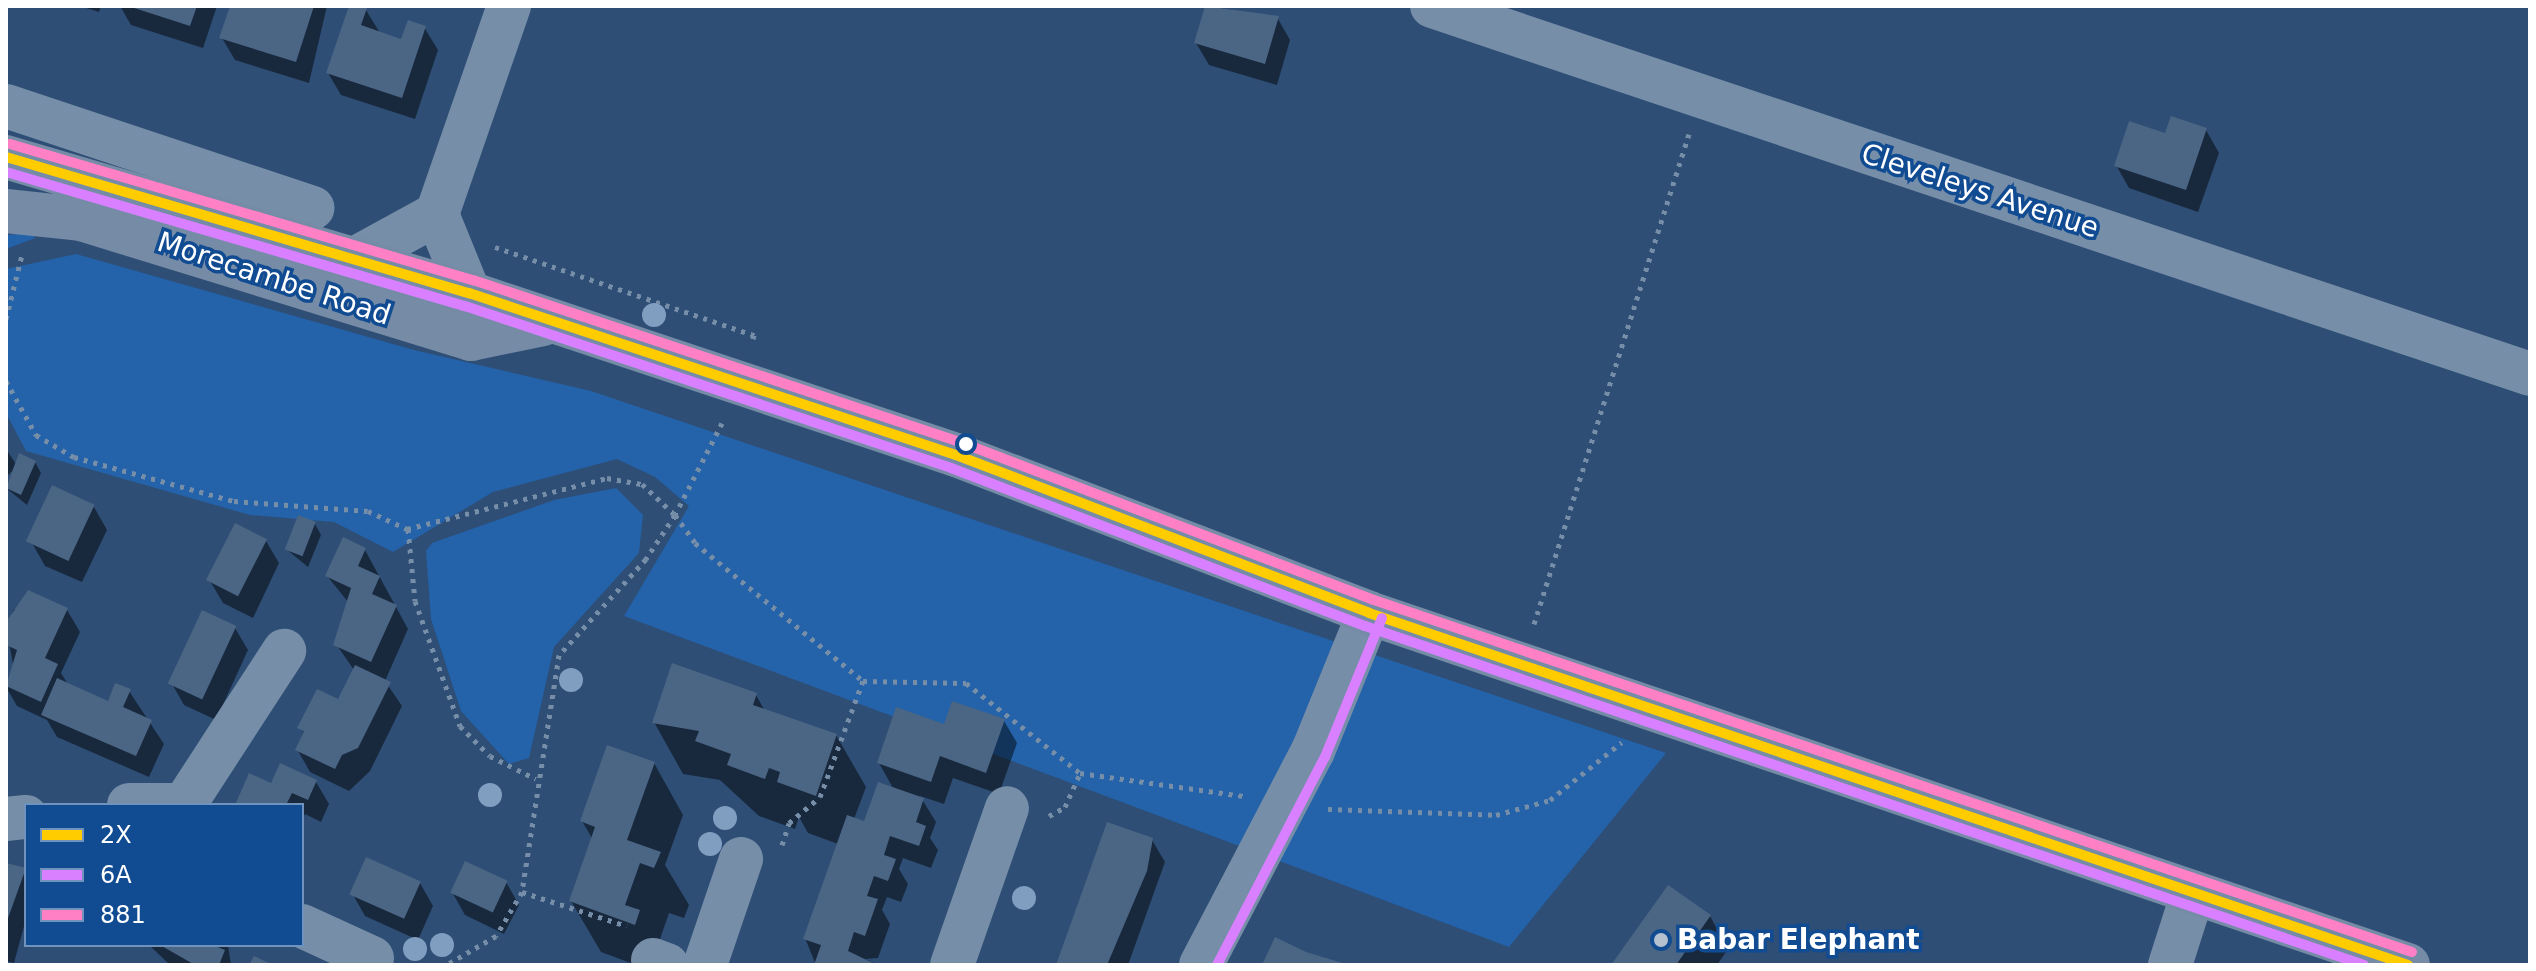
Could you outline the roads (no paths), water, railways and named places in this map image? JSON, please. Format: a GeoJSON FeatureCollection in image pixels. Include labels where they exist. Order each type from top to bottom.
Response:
{"type":"FeatureCollection","features":[{"type":"Feature","properties":{"kind":"main road","name":"Morecambe Road"},"geometry":{"type":"LineString","coordinates":[[6,157],[347,263],[469,293],[543,324],[956,455],[1369,613],[2408,965]]}},
{"type":"Feature","properties":{"kind":"main road","name":"Morecambe Road"},"geometry":{"type":"LineString","coordinates":[[16,229],[81,219],[471,339],[543,324]]}},
{"type":"Feature","properties":{"kind":"street"},"geometry":{"type":"LineString","coordinates":[[469,293],[437,214],[509,6]]}},
{"type":"Feature","properties":{"kind":"street","name":"Cleveleys Avenue"},"geometry":{"type":"LineString","coordinates":[[1432,6],[2530,374]]}},
{"type":"Feature","properties":{"kind":"street"},"geometry":{"type":"LineString","coordinates":[[6,106],[312,208]]}},
{"type":"Feature","properties":{"kind":"street"},"geometry":{"type":"LineString","coordinates":[[347,263],[437,214]]}},
{"type":"Feature","properties":{"kind":"street"},"geometry":{"type":"LineString","coordinates":[[1201,965],[1313,751],[1369,613]]}},
{"type":"Feature","properties":{"kind":"street"},"geometry":{"type":"LineString","coordinates":[[185,803],[284,651]]}},
{"type":"Feature","properties":{"kind":"street"},"geometry":{"type":"LineString","coordinates":[[952,965],[1007,808]]}},
{"type":"Feature","properties":{"kind":"street"},"geometry":{"type":"LineString","coordinates":[[705,965],[741,859]]}},
{"type":"Feature","properties":{"kind":"street"},"geometry":{"type":"LineString","coordinates":[[2170,965],[2193,893]]}},
{"type":"Feature","properties":{"kind":"street"},"geometry":{"type":"LineString","coordinates":[[304,927],[372,958]]}},
{"type":"Feature","properties":{"kind":"place","name":"Babar Elephant"},"geometry":{"type":"Point","coordinates":[1661,940]}}]}
